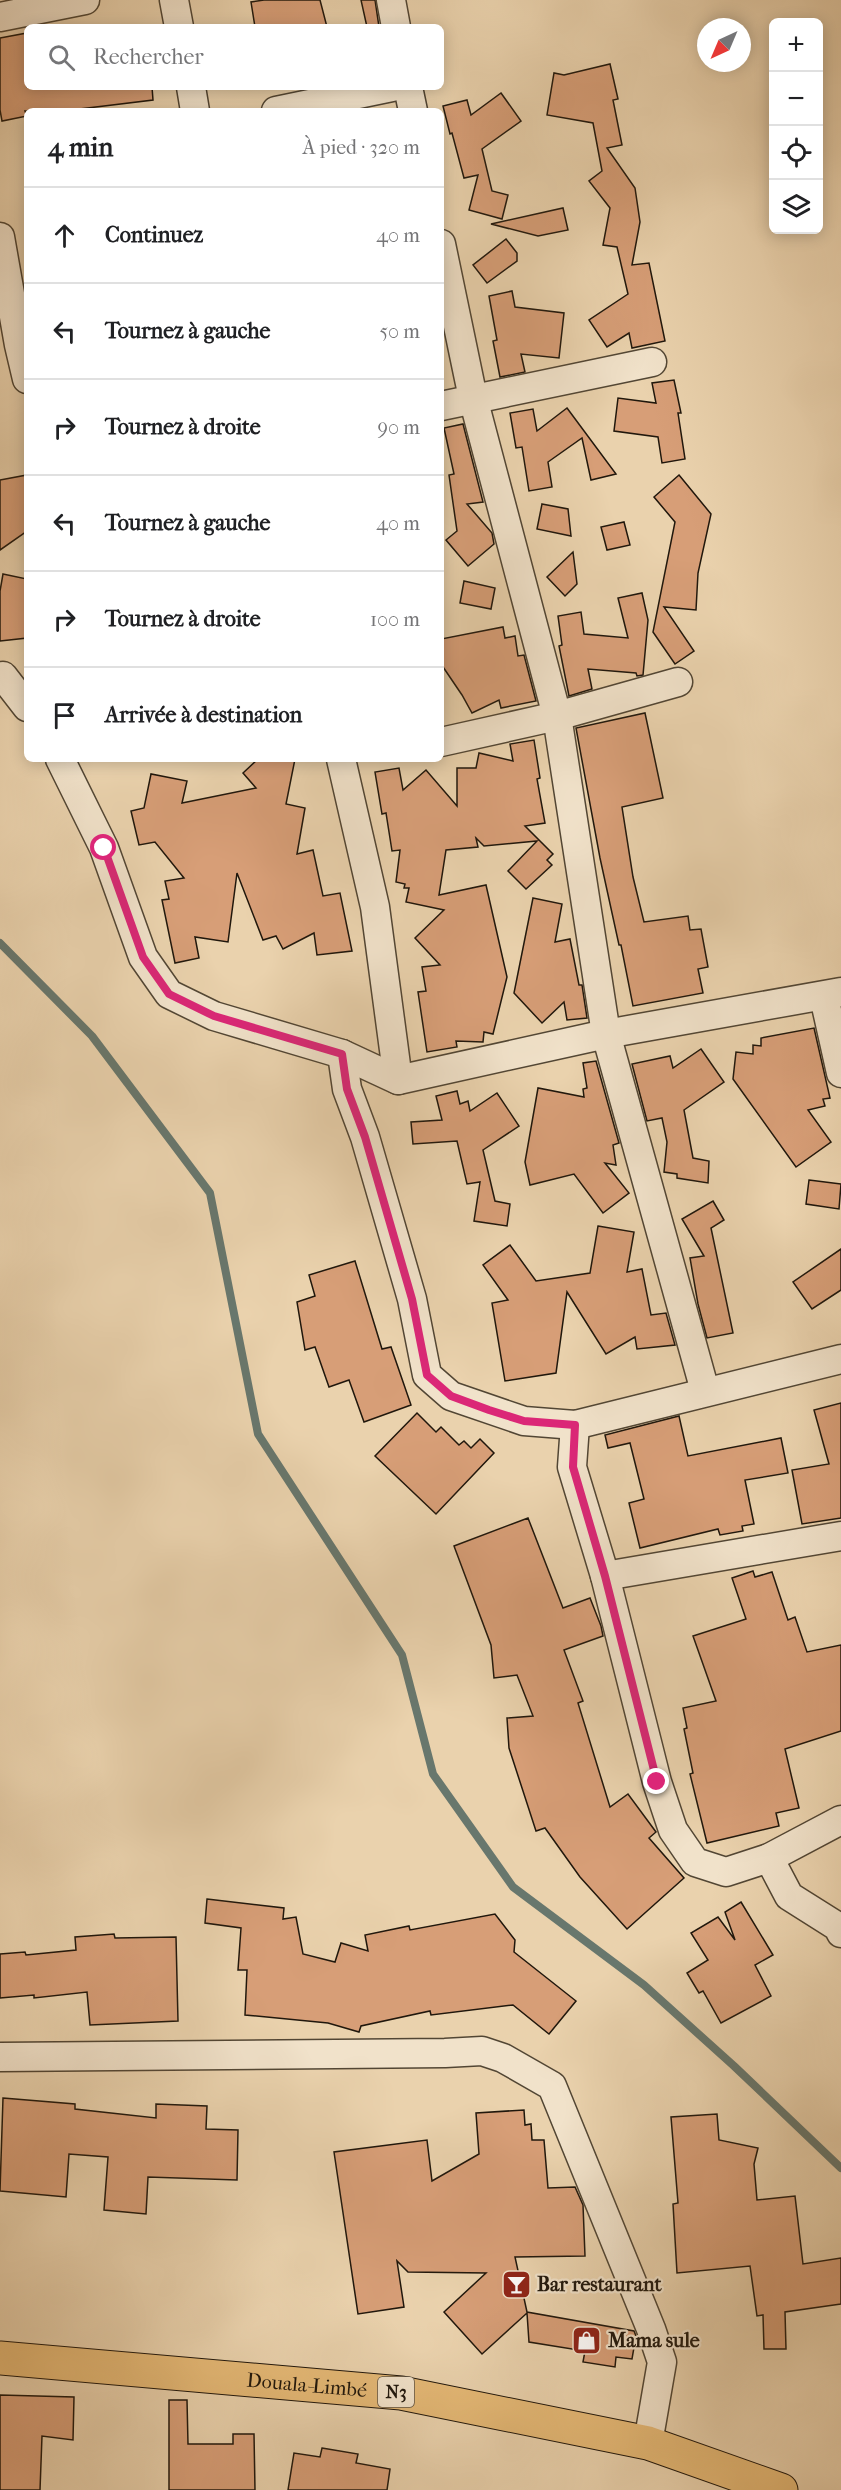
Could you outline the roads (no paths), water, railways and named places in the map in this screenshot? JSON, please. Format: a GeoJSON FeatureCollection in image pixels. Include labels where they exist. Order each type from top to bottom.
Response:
{"type":"FeatureCollection","features":[{"type":"Feature","properties":{"kind":"highway","name":"Douala-Limbé"},"geometry":{"type":"LineString","coordinates":[[0,2358],[401,2393],[648,2443],[781,2490]]}},
{"type":"Feature","properties":{"kind":"street"},"geometry":{"type":"LineString","coordinates":[[0,17],[85,0]]}},
{"type":"Feature","properties":{"kind":"street"},"geometry":{"type":"LineString","coordinates":[[174,0],[178,24]]}},
{"type":"Feature","properties":{"kind":"street"},"geometry":{"type":"LineString","coordinates":[[391,0],[395,24]]}},
{"type":"Feature","properties":{"kind":"street"},"geometry":{"type":"LineString","coordinates":[[192,90],[194,108]]}},
{"type":"Feature","properties":{"kind":"street"},"geometry":{"type":"LineString","coordinates":[[290,108],[378,90]]}},
{"type":"Feature","properties":{"kind":"street"},"geometry":{"type":"LineString","coordinates":[[409,90],[412,108]]}},
{"type":"Feature","properties":{"kind":"street"},"geometry":{"type":"LineString","coordinates":[[0,237],[23,344]]}},
{"type":"Feature","properties":{"kind":"street"},"geometry":{"type":"LineString","coordinates":[[444,258],[473,398],[557,716],[606,1034],[705,1391]]}},
{"type":"Feature","properties":{"kind":"street"},"geometry":{"type":"LineString","coordinates":[[444,405],[652,362]]}},
{"type":"Feature","properties":{"kind":"street"},"geometry":{"type":"LineString","coordinates":[[10,675],[24,701]]}},
{"type":"Feature","properties":{"kind":"street"},"geometry":{"type":"LineString","coordinates":[[444,741],[557,716],[678,682]]}},
{"type":"Feature","properties":{"kind":"street"},"geometry":{"type":"LineString","coordinates":[[61,762],[104,848],[143,957],[169,994],[214,1016],[342,1054],[398,1080],[606,1034],[833,995],[841,1073]]}},
{"type":"Feature","properties":{"kind":"street"},"geometry":{"type":"LineString","coordinates":[[349,762],[375,907],[398,1080]]}},
{"type":"Feature","properties":{"kind":"street"},"geometry":{"type":"LineString","coordinates":[[342,1054],[347,1089],[365,1137],[412,1299],[427,1375],[451,1396],[524,1421],[575,1425],[841,1359]]}},
{"type":"Feature","properties":{"kind":"street"},"geometry":{"type":"LineString","coordinates":[[575,1425],[573,1467],[605,1576],[657,1782],[673,1830],[695,1862],[726,1872],[769,1858],[841,1820]]}},
{"type":"Feature","properties":{"kind":"street"},"geometry":{"type":"LineString","coordinates":[[605,1576],[841,1536]]}},
{"type":"Feature","properties":{"kind":"street"},"geometry":{"type":"LineString","coordinates":[[769,1858],[789,1896],[838,1927],[841,1933]]}},
{"type":"Feature","properties":{"kind":"street"},"geometry":{"type":"LineString","coordinates":[[0,2057],[482,2051],[503,2058],[552,2086],[663,2362],[648,2443]]}},
{"type":"Feature","properties":{"kind":"waterway"},"geometry":{"type":"LineString","coordinates":[[0,943],[92,1036],[210,1193],[258,1434],[402,1655],[433,1774],[513,1887],[644,1985],[734,2066],[841,2168]]}},
{"type":"Feature","properties":{"kind":"place","name":"Bar restaurant"},"geometry":{"type":"Point","coordinates":[516,2284]}},
{"type":"Feature","properties":{"kind":"place","name":"Mama sule"},"geometry":{"type":"Point","coordinates":[587,2340]}}]}
